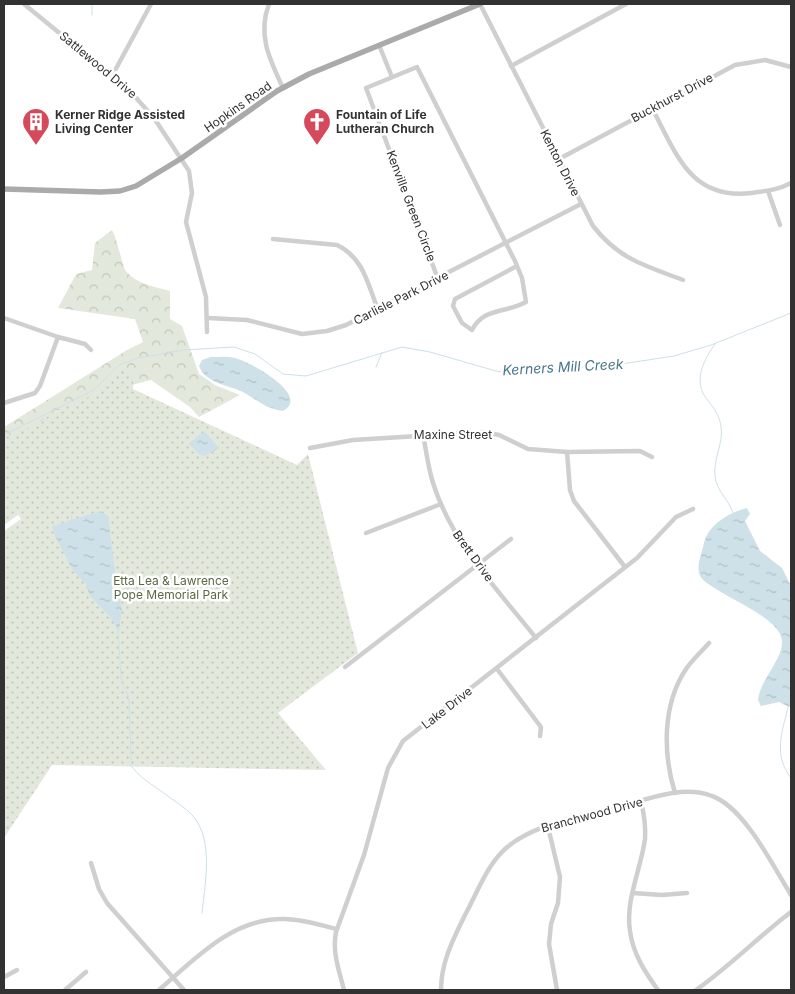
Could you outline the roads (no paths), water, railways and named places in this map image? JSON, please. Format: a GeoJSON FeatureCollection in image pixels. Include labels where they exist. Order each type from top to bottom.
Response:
{"type":"FeatureCollection","features":[{"type":"Feature","properties":{"kind":"main road","name":"Hopkins Road"},"geometry":{"type":"LineString","coordinates":[[4,189],[82,192],[120,191],[145,182],[283,88],[309,74],[480,4]]}},
{"type":"Feature","properties":{"kind":"street","name":"Sattlewood Drive"},"geometry":{"type":"LineString","coordinates":[[24,4],[143,104],[182,158],[192,181],[192,193],[186,222],[187,232],[206,297],[208,332]]}},
{"type":"Feature","properties":{"kind":"street"},"geometry":{"type":"LineString","coordinates":[[112,76],[150,4]]}},
{"type":"Feature","properties":{"kind":"street"},"geometry":{"type":"LineString","coordinates":[[270,4],[265,22],[264,42],[266,53],[283,88]]}},
{"type":"Feature","properties":{"kind":"street","name":"Kenton Drive"},"geometry":{"type":"LineString","coordinates":[[480,4],[581,204],[602,238],[621,255],[683,280]]}},
{"type":"Feature","properties":{"kind":"street"},"geometry":{"type":"LineString","coordinates":[[511,66],[626,4]]}},
{"type":"Feature","properties":{"kind":"street"},"geometry":{"type":"LineString","coordinates":[[379,45],[392,77]]}},
{"type":"Feature","properties":{"kind":"street","name":"Buckhurst Drive"},"geometry":{"type":"LineString","coordinates":[[558,159],[735,65],[765,60],[791,67]]}},
{"type":"Feature","properties":{"kind":"street","name":"Kenville Green Circle"},"geometry":{"type":"LineString","coordinates":[[438,278],[366,88],[418,68],[465,158],[506,243]]}},
{"type":"Feature","properties":{"kind":"street"},"geometry":{"type":"LineString","coordinates":[[652,108],[685,169],[698,182],[711,189],[733,194],[768,191],[791,183]]}},
{"type":"Feature","properties":{"kind":"street"},"geometry":{"type":"LineString","coordinates":[[768,191],[780,225]]}},
{"type":"Feature","properties":{"kind":"street","name":"Carlisle Park Drive"},"geometry":{"type":"LineString","coordinates":[[208,318],[247,320],[289,332],[314,334],[346,326],[581,204]]}},
{"type":"Feature","properties":{"kind":"street"},"geometry":{"type":"LineString","coordinates":[[273,239],[337,245],[346,250],[359,262],[378,310]]}},
{"type":"Feature","properties":{"kind":"street"},"geometry":{"type":"LineString","coordinates":[[506,243],[517,266],[522,278],[526,302],[518,307],[492,312],[480,318],[472,330],[462,324],[453,306],[455,298],[517,266]]}},
{"type":"Feature","properties":{"kind":"street"},"geometry":{"type":"LineString","coordinates":[[4,318],[58,337],[86,344],[91,350]]}},
{"type":"Feature","properties":{"kind":"street"},"geometry":{"type":"LineString","coordinates":[[4,404],[35,392],[40,386],[58,337]]}},
{"type":"Feature","properties":{"kind":"street","name":"Maxine Street"},"geometry":{"type":"LineString","coordinates":[[310,448],[353,440],[423,434],[484,432],[499,435],[528,449],[567,452],[640,451],[652,456]]}},
{"type":"Feature","properties":{"kind":"street","name":"Brett Drive"},"geometry":{"type":"LineString","coordinates":[[423,434],[433,481],[441,504],[460,542],[536,638]]}},
{"type":"Feature","properties":{"kind":"street"},"geometry":{"type":"LineString","coordinates":[[567,452],[570,490],[574,501],[625,567]]}},
{"type":"Feature","properties":{"kind":"street"},"geometry":{"type":"LineString","coordinates":[[366,533],[441,504]]}},
{"type":"Feature","properties":{"kind":"street","name":"Lake Drive"},"geometry":{"type":"LineString","coordinates":[[344,990],[333,944],[364,855],[388,768],[403,741],[637,558],[676,517],[693,508]]}},
{"type":"Feature","properties":{"kind":"street"},"geometry":{"type":"LineString","coordinates":[[346,667],[511,539]]}},
{"type":"Feature","properties":{"kind":"street"},"geometry":{"type":"LineString","coordinates":[[675,793],[666,752],[671,705],[685,670],[709,643]]}},
{"type":"Feature","properties":{"kind":"street"},"geometry":{"type":"LineString","coordinates":[[497,669],[541,727],[540,736]]}},
{"type":"Feature","properties":{"kind":"street","name":"Branchwood Drive"},"geometry":{"type":"LineString","coordinates":[[441,990],[446,958],[492,865],[502,852],[516,840],[534,830],[675,793],[712,796],[731,807],[741,817],[791,894]]}},
{"type":"Feature","properties":{"kind":"street"},"geometry":{"type":"LineString","coordinates":[[641,801],[645,822],[645,839],[633,893],[629,930],[632,944],[643,969],[658,990]]}},
{"type":"Feature","properties":{"kind":"street"},"geometry":{"type":"LineString","coordinates":[[548,827],[560,877],[558,903],[551,924],[549,944],[557,990]]}},
{"type":"Feature","properties":{"kind":"street"},"geometry":{"type":"LineString","coordinates":[[91,863],[99,889],[108,903],[184,990]]}},
{"type":"Feature","properties":{"kind":"street"},"geometry":{"type":"LineString","coordinates":[[633,893],[662,895],[687,892]]}},
{"type":"Feature","properties":{"kind":"street"},"geometry":{"type":"LineString","coordinates":[[696,990],[727,966],[763,933],[791,912]]}},
{"type":"Feature","properties":{"kind":"street"},"geometry":{"type":"LineString","coordinates":[[159,990],[220,938],[247,926],[282,919],[337,929]]}},
{"type":"Feature","properties":{"kind":"street"},"geometry":{"type":"LineString","coordinates":[[4,978],[17,970]]}},
{"type":"Feature","properties":{"kind":"street"},"geometry":{"type":"LineString","coordinates":[[65,990],[86,972]]}},
{"type":"Feature","properties":{"kind":"water"},"geometry":{"type":"Polygon","coordinates":[[[211,357],[235,358],[264,372],[284,388],[290,396],[290,404],[283,411],[272,408],[243,392],[212,380],[202,372],[199,366],[202,360],[211,357]]]}},
{"type":"Feature","properties":{"kind":"water"},"geometry":{"type":"Polygon","coordinates":[[[201,433],[206,433],[219,448],[205,456],[200,455],[189,444],[201,433]]]}},
{"type":"Feature","properties":{"kind":"water"},"geometry":{"type":"Polygon","coordinates":[[[747,508],[750,514],[745,521],[760,551],[782,568],[791,586],[791,705],[789,707],[779,702],[761,706],[758,700],[760,691],[781,650],[780,634],[763,617],[711,586],[699,573],[700,558],[706,536],[710,530],[727,516],[747,508]]]}},
{"type":"Feature","properties":{"kind":"water"},"geometry":{"type":"Polygon","coordinates":[[[100,511],[108,516],[117,587],[122,610],[119,631],[110,617],[90,596],[86,584],[73,571],[55,536],[52,526],[100,511]]]}},
{"type":"Feature","properties":{"kind":"waterway"},"geometry":{"type":"LineString","coordinates":[[92,4],[92,15]]}},
{"type":"Feature","properties":{"kind":"waterway","name":"Kerners Mill Creek"},"geometry":{"type":"LineString","coordinates":[[4,435],[95,389],[119,365],[138,358],[183,350],[234,347],[255,354],[283,374],[306,376],[402,347],[430,352],[509,373],[615,365],[674,356],[711,345],[791,313]]}},
{"type":"Feature","properties":{"kind":"waterway"},"geometry":{"type":"LineString","coordinates":[[715,344],[704,362],[700,382],[704,395],[720,421],[722,432],[715,476],[718,486],[733,513]]}},
{"type":"Feature","properties":{"kind":"waterway"},"geometry":{"type":"LineString","coordinates":[[376,367],[382,352]]}},
{"type":"Feature","properties":{"kind":"waterway"},"geometry":{"type":"LineString","coordinates":[[71,515],[72,521]]}},
{"type":"Feature","properties":{"kind":"waterway"},"geometry":{"type":"LineString","coordinates":[[118,630],[121,678],[129,699],[131,760]]}},
{"type":"Feature","properties":{"kind":"waterway"},"geometry":{"type":"LineString","coordinates":[[788,707],[780,744],[782,761],[791,778]]}},
{"type":"Feature","properties":{"kind":"waterway"},"geometry":{"type":"LineString","coordinates":[[130,764],[141,777],[187,810],[200,826],[206,850],[206,875],[202,913]]}},
{"type":"Feature","properties":{"kind":"place","name":"Kerner Ridge Assisted Living Center"},"geometry":{"type":"Point","coordinates":[36,146]}},
{"type":"Feature","properties":{"kind":"place","name":"Fountain of Life Lutheran Church"},"geometry":{"type":"Point","coordinates":[317,146]}},
{"type":"Feature","properties":{"kind":"park label","name":"Etta Lea & Lawrence Pope Memorial Park"},"geometry":{"type":"Point","coordinates":[171,588]}}]}
